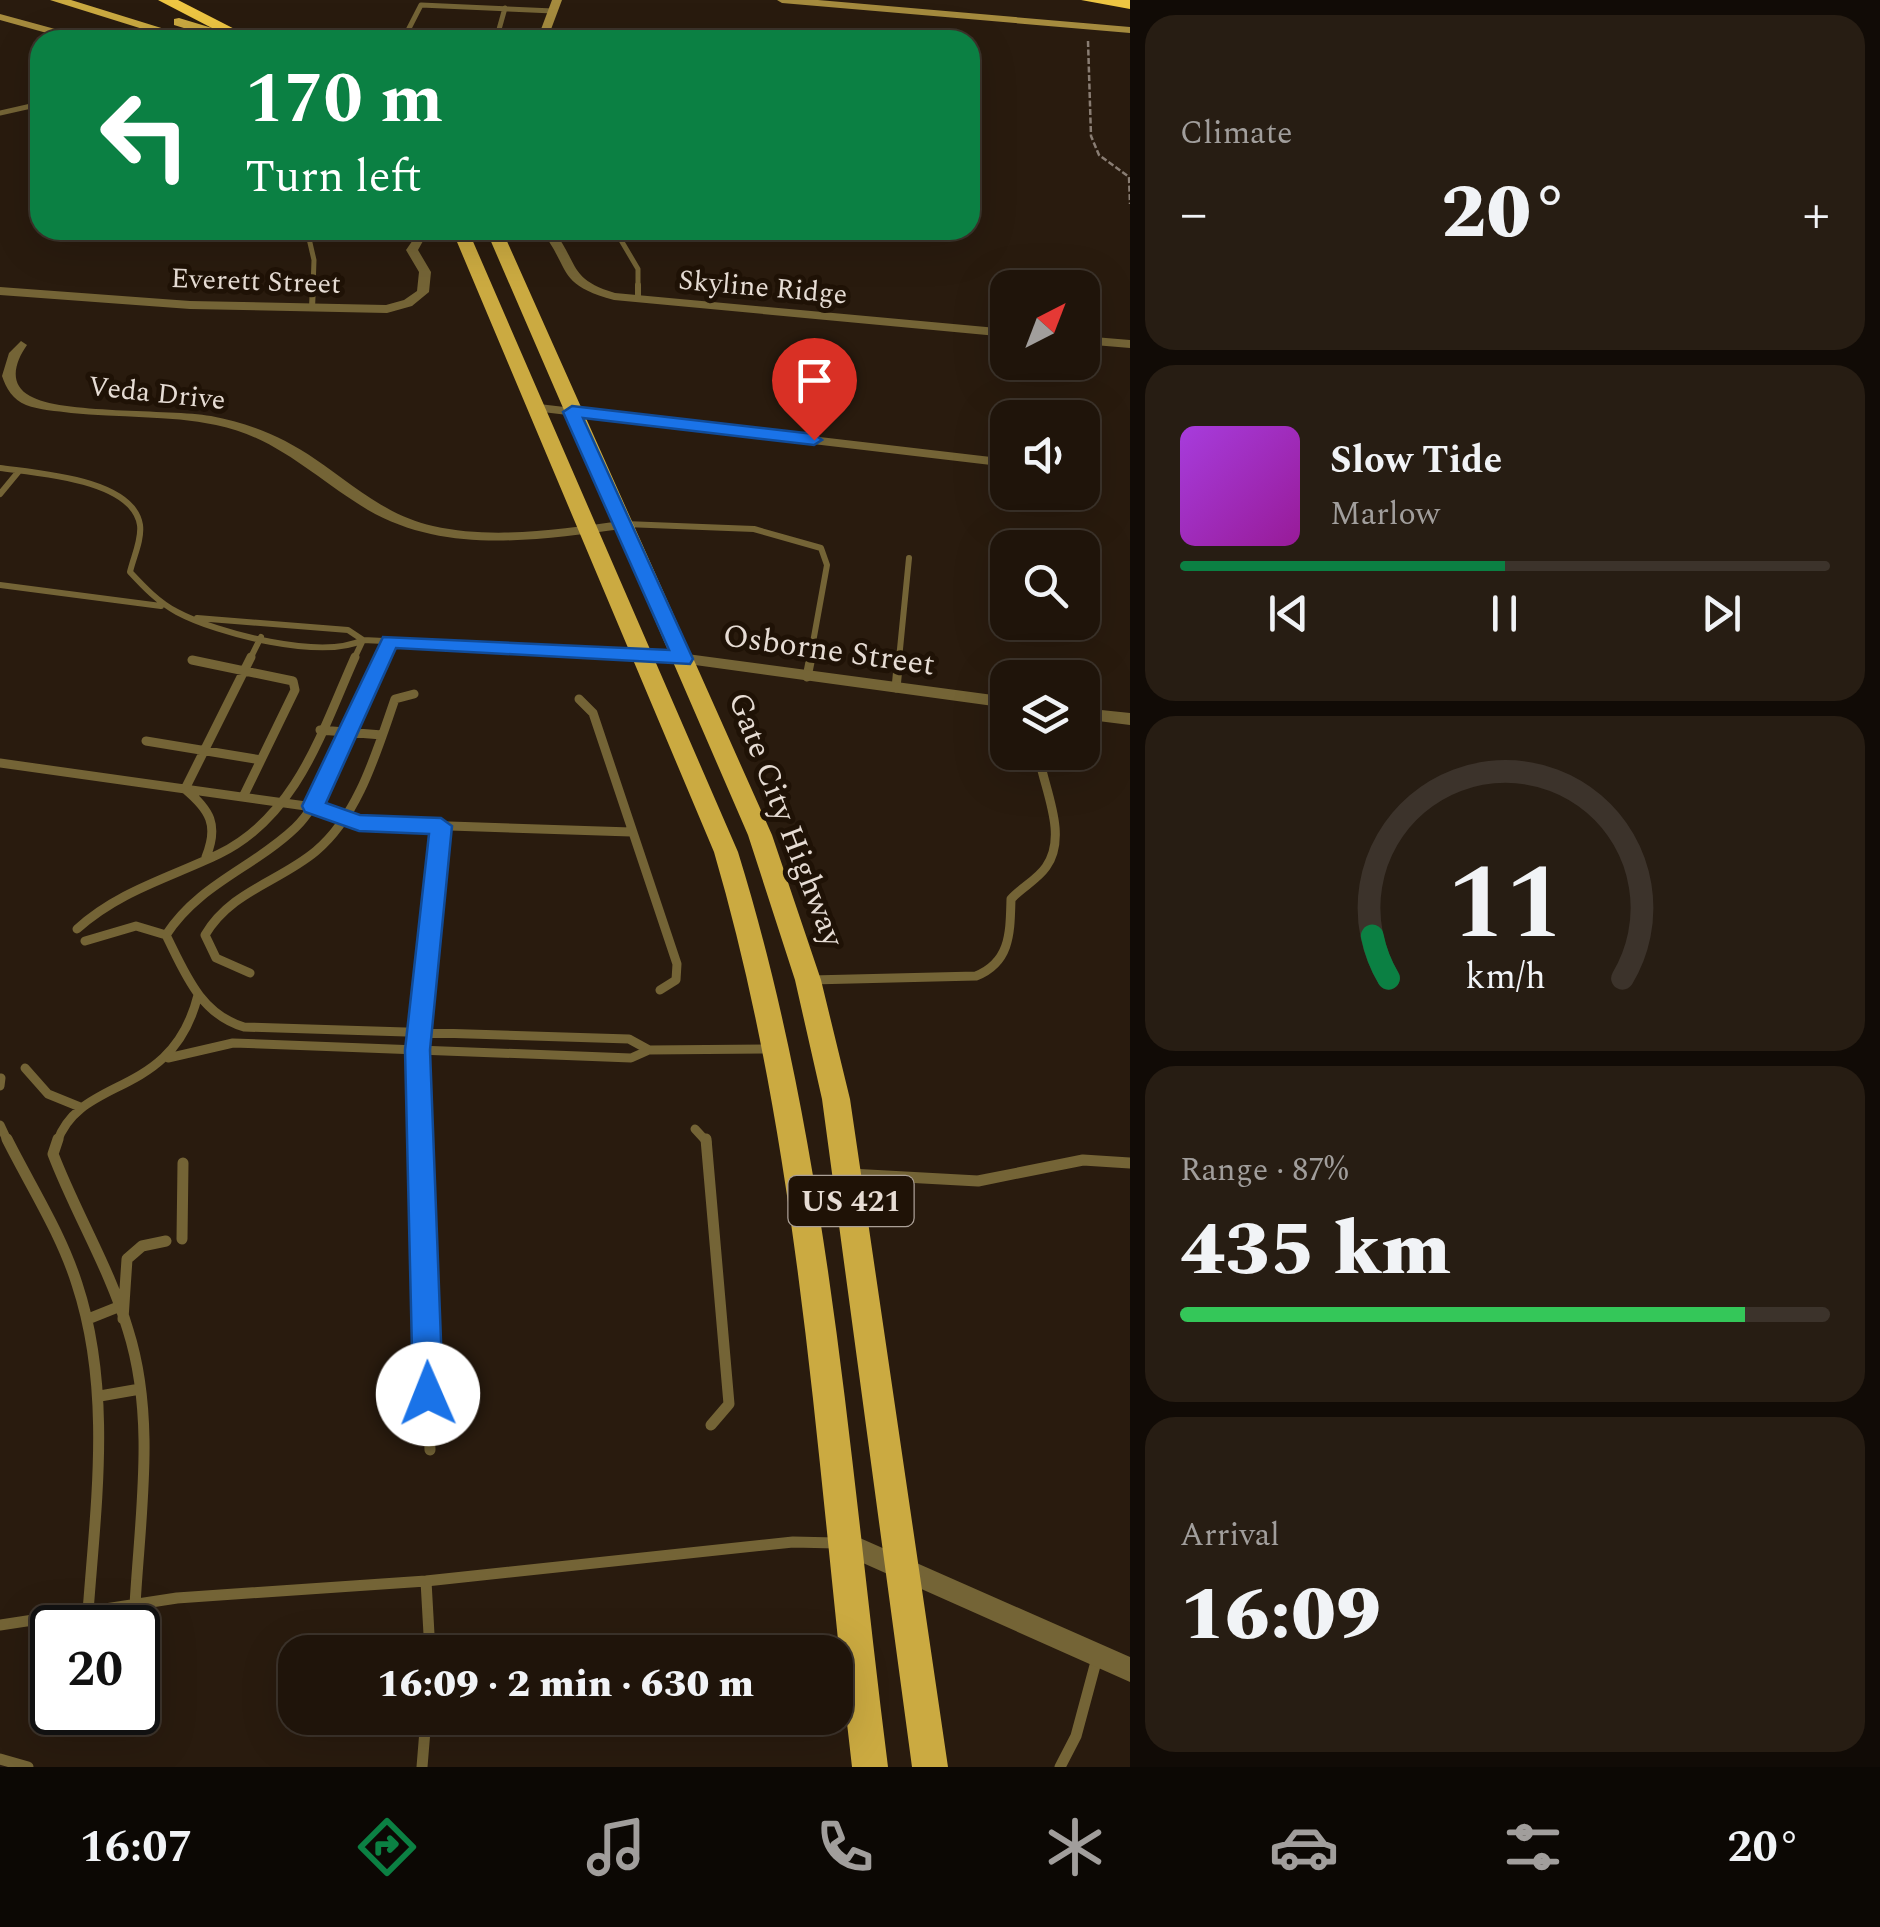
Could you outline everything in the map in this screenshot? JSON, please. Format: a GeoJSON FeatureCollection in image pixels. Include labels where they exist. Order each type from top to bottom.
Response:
{"type":"FeatureCollection","features":[{"type":"Feature","properties":{"kind":"highway"},"geometry":{"type":"LineString","coordinates":[[166,0],[228,30]]}},
{"type":"Feature","properties":{"kind":"highway"},"geometry":{"type":"LineString","coordinates":[[1089,0],[1130,4]]}},
{"type":"Feature","properties":{"kind":"main road"},"geometry":{"type":"LineString","coordinates":[[58,0],[159,30]]}},
{"type":"Feature","properties":{"kind":"main road"},"geometry":{"type":"LineString","coordinates":[[106,0],[204,30]]}},
{"type":"Feature","properties":{"kind":"main road","name":"US 421"},"geometry":{"type":"LineString","coordinates":[[464,240],[726,852],[752,930],[780,1048],[818,1295],[870,1767]]}},
{"type":"Feature","properties":{"kind":"main road","name":"Gate City Highway"},"geometry":{"type":"LineString","coordinates":[[498,240],[760,835],[808,980],[836,1098],[930,1767]]}},
{"type":"Feature","properties":{"kind":"street"},"geometry":{"type":"LineString","coordinates":[[782,0],[1130,30]]}},
{"type":"Feature","properties":{"kind":"street"},"geometry":{"type":"LineString","coordinates":[[546,30],[555,6]]}},
{"type":"Feature","properties":{"kind":"street"},"geometry":{"type":"LineString","coordinates":[[0,17],[47,30]]}},
{"type":"Feature","properties":{"kind":"street","name":"Everett Street"},"geometry":{"type":"LineString","coordinates":[[0,290],[190,305],[381,309],[417,298],[426,286],[414,244],[421,240]]}},
{"type":"Feature","properties":{"kind":"street","name":"Skyline Ridge"},"geometry":{"type":"LineString","coordinates":[[552,240],[575,280],[599,292],[638,299],[990,331]]}},
{"type":"Feature","properties":{"kind":"street"},"geometry":{"type":"LineString","coordinates":[[1100,342],[1130,344]]}},
{"type":"Feature","properties":{"kind":"street","name":"Veda Drive"},"geometry":{"type":"LineString","coordinates":[[21,345],[9,360],[9,382],[19,396],[30,402],[201,417],[252,430],[296,450],[373,507],[426,529],[483,536],[622,525]]}},
{"type":"Feature","properties":{"kind":"street"},"geometry":{"type":"LineString","coordinates":[[539,408],[990,461]]}},
{"type":"Feature","properties":{"kind":"street","name":"Osborne Street"},"geometry":{"type":"LineString","coordinates":[[642,653],[990,701]]}},
{"type":"Feature","properties":{"kind":"street"},"geometry":{"type":"LineString","coordinates":[[1100,715],[1130,719]]}},
{"type":"Feature","properties":{"kind":"street"},"geometry":{"type":"LineString","coordinates":[[844,1543],[1130,1670]]}},
{"type":"Feature","properties":{"kind":"lane"},"geometry":{"type":"LineString","coordinates":[[408,30],[421,5],[555,6]]}},
{"type":"Feature","properties":{"kind":"lane"},"geometry":{"type":"LineString","coordinates":[[499,30],[506,8]]}},
{"type":"Feature","properties":{"kind":"lane"},"geometry":{"type":"LineString","coordinates":[[0,113],[30,106]]}},
{"type":"Feature","properties":{"kind":"lane"},"geometry":{"type":"LineString","coordinates":[[309,240],[314,260],[312,308]]}},
{"type":"Feature","properties":{"kind":"lane"},"geometry":{"type":"LineString","coordinates":[[621,240],[638,269],[638,299]]}},
{"type":"Feature","properties":{"kind":"lane"},"geometry":{"type":"LineString","coordinates":[[0,468],[101,486],[119,496],[133,510],[140,526],[130,572],[163,606]]}},
{"type":"Feature","properties":{"kind":"lane"},"geometry":{"type":"LineString","coordinates":[[0,494],[19,472]]}},
{"type":"Feature","properties":{"kind":"lane"},"geometry":{"type":"LineString","coordinates":[[622,525],[697,524],[795,536],[821,548],[827,566],[806,676]]}},
{"type":"Feature","properties":{"kind":"lane"},"geometry":{"type":"LineString","coordinates":[[896,688],[909,558]]}},
{"type":"Feature","properties":{"kind":"lane"},"geometry":{"type":"LineString","coordinates":[[0,585],[163,606],[194,618],[209,629],[261,637],[344,649],[364,640]]}},
{"type":"Feature","properties":{"kind":"lane"},"geometry":{"type":"LineString","coordinates":[[194,618],[348,630],[364,640],[642,653]]}},
{"type":"Feature","properties":{"kind":"lane"},"geometry":{"type":"LineString","coordinates":[[185,789],[261,637]]}},
{"type":"Feature","properties":{"kind":"lane"},"geometry":{"type":"LineString","coordinates":[[77,929],[109,901],[263,826],[284,802],[364,640]]}},
{"type":"Feature","properties":{"kind":"lane"},"geometry":{"type":"LineString","coordinates":[[166,935],[180,908],[196,893],[277,847],[313,806],[390,642]]}},
{"type":"Feature","properties":{"kind":"lane"},"geometry":{"type":"LineString","coordinates":[[192,660],[280,675],[293,681],[295,690],[243,797]]}},
{"type":"Feature","properties":{"kind":"lane"},"geometry":{"type":"LineString","coordinates":[[250,974],[216,958],[205,936],[213,917],[238,897],[294,868],[322,846],[344,816],[395,699],[414,694]]}},
{"type":"Feature","properties":{"kind":"lane"},"geometry":{"type":"LineString","coordinates":[[579,700],[593,713],[678,964],[676,980],[660,990]]}},
{"type":"Feature","properties":{"kind":"lane"},"geometry":{"type":"LineString","coordinates":[[320,730],[382,735]]}},
{"type":"Feature","properties":{"kind":"lane"},"geometry":{"type":"LineString","coordinates":[[146,741],[261,760]]}},
{"type":"Feature","properties":{"kind":"lane"},"geometry":{"type":"LineString","coordinates":[[0,764],[313,806],[359,823],[631,832]]}},
{"type":"Feature","properties":{"kind":"lane"},"geometry":{"type":"LineString","coordinates":[[808,980],[976,976],[991,970],[1010,944],[1010,900],[1048,866],[1054,855],[1056,840],[1042,770]]}},
{"type":"Feature","properties":{"kind":"lane"},"geometry":{"type":"LineString","coordinates":[[185,789],[213,818],[217,834],[206,857]]}},
{"type":"Feature","properties":{"kind":"lane"},"geometry":{"type":"LineString","coordinates":[[430,1450],[418,1032],[441,826]]}},
{"type":"Feature","properties":{"kind":"lane"},"geometry":{"type":"LineString","coordinates":[[85,941],[126,926],[155,928],[166,935],[213,1016],[230,1025],[628,1039],[650,1050]]}},
{"type":"Feature","properties":{"kind":"lane"},"geometry":{"type":"LineString","coordinates":[[168,1058],[192,1021],[198,995]]}},
{"type":"Feature","properties":{"kind":"lane"},"geometry":{"type":"LineString","coordinates":[[135,1604],[140,1389],[136,1357],[53,1154],[57,1138],[80,1106],[168,1058],[233,1043],[632,1058],[650,1050],[780,1048]]}},
{"type":"Feature","properties":{"kind":"lane"},"geometry":{"type":"LineString","coordinates":[[25,1068],[31,1081],[52,1099],[80,1106]]}},
{"type":"Feature","properties":{"kind":"lane"},"geometry":{"type":"LineString","coordinates":[[0,1124],[76,1280],[88,1319],[100,1396],[88,1605]]}},
{"type":"Feature","properties":{"kind":"lane"},"geometry":{"type":"LineString","coordinates":[[695,1129],[707,1140],[729,1404],[711,1425]]}},
{"type":"Feature","properties":{"kind":"lane"},"geometry":{"type":"LineString","coordinates":[[847,1174],[978,1181],[1084,1160],[1130,1163]]}},
{"type":"Feature","properties":{"kind":"lane"},"geometry":{"type":"LineString","coordinates":[[182,1163],[182,1239]]}},
{"type":"Feature","properties":{"kind":"lane"},"geometry":{"type":"LineString","coordinates":[[123,1321],[127,1259],[142,1246],[166,1241]]}},
{"type":"Feature","properties":{"kind":"lane"},"geometry":{"type":"LineString","coordinates":[[88,1319],[118,1307]]}},
{"type":"Feature","properties":{"kind":"lane"},"geometry":{"type":"LineString","coordinates":[[100,1396],[140,1389]]}},
{"type":"Feature","properties":{"kind":"lane"},"geometry":{"type":"LineString","coordinates":[[129,1605],[426,1581],[793,1542],[844,1543]]}},
{"type":"Feature","properties":{"kind":"lane"},"geometry":{"type":"LineString","coordinates":[[426,1581],[429,1635]]}},
{"type":"Feature","properties":{"kind":"lane"},"geometry":{"type":"LineString","coordinates":[[0,1624],[30,1620]]}},
{"type":"Feature","properties":{"kind":"lane"},"geometry":{"type":"LineString","coordinates":[[1060,1767],[1076,1736],[1098,1656]]}},
{"type":"Feature","properties":{"kind":"lane"},"geometry":{"type":"LineString","coordinates":[[422,1767],[425,1735]]}},
{"type":"Feature","properties":{"kind":"lane"},"geometry":{"type":"LineString","coordinates":[[0,1759],[28,1767]]}},
{"type":"Feature","properties":{"kind":"path"},"geometry":{"type":"LineString","coordinates":[[1087,26],[1091,136],[1100,155],[1129,177],[1130,204]]}},
{"type":"Feature","properties":{"kind":"route"},"geometry":{"type":"LineString","coordinates":[[428,1394],[418,1032],[441,826],[359,823],[313,806],[390,642],[642,653],[683,659],[572,412],[814,440]]}}]}
